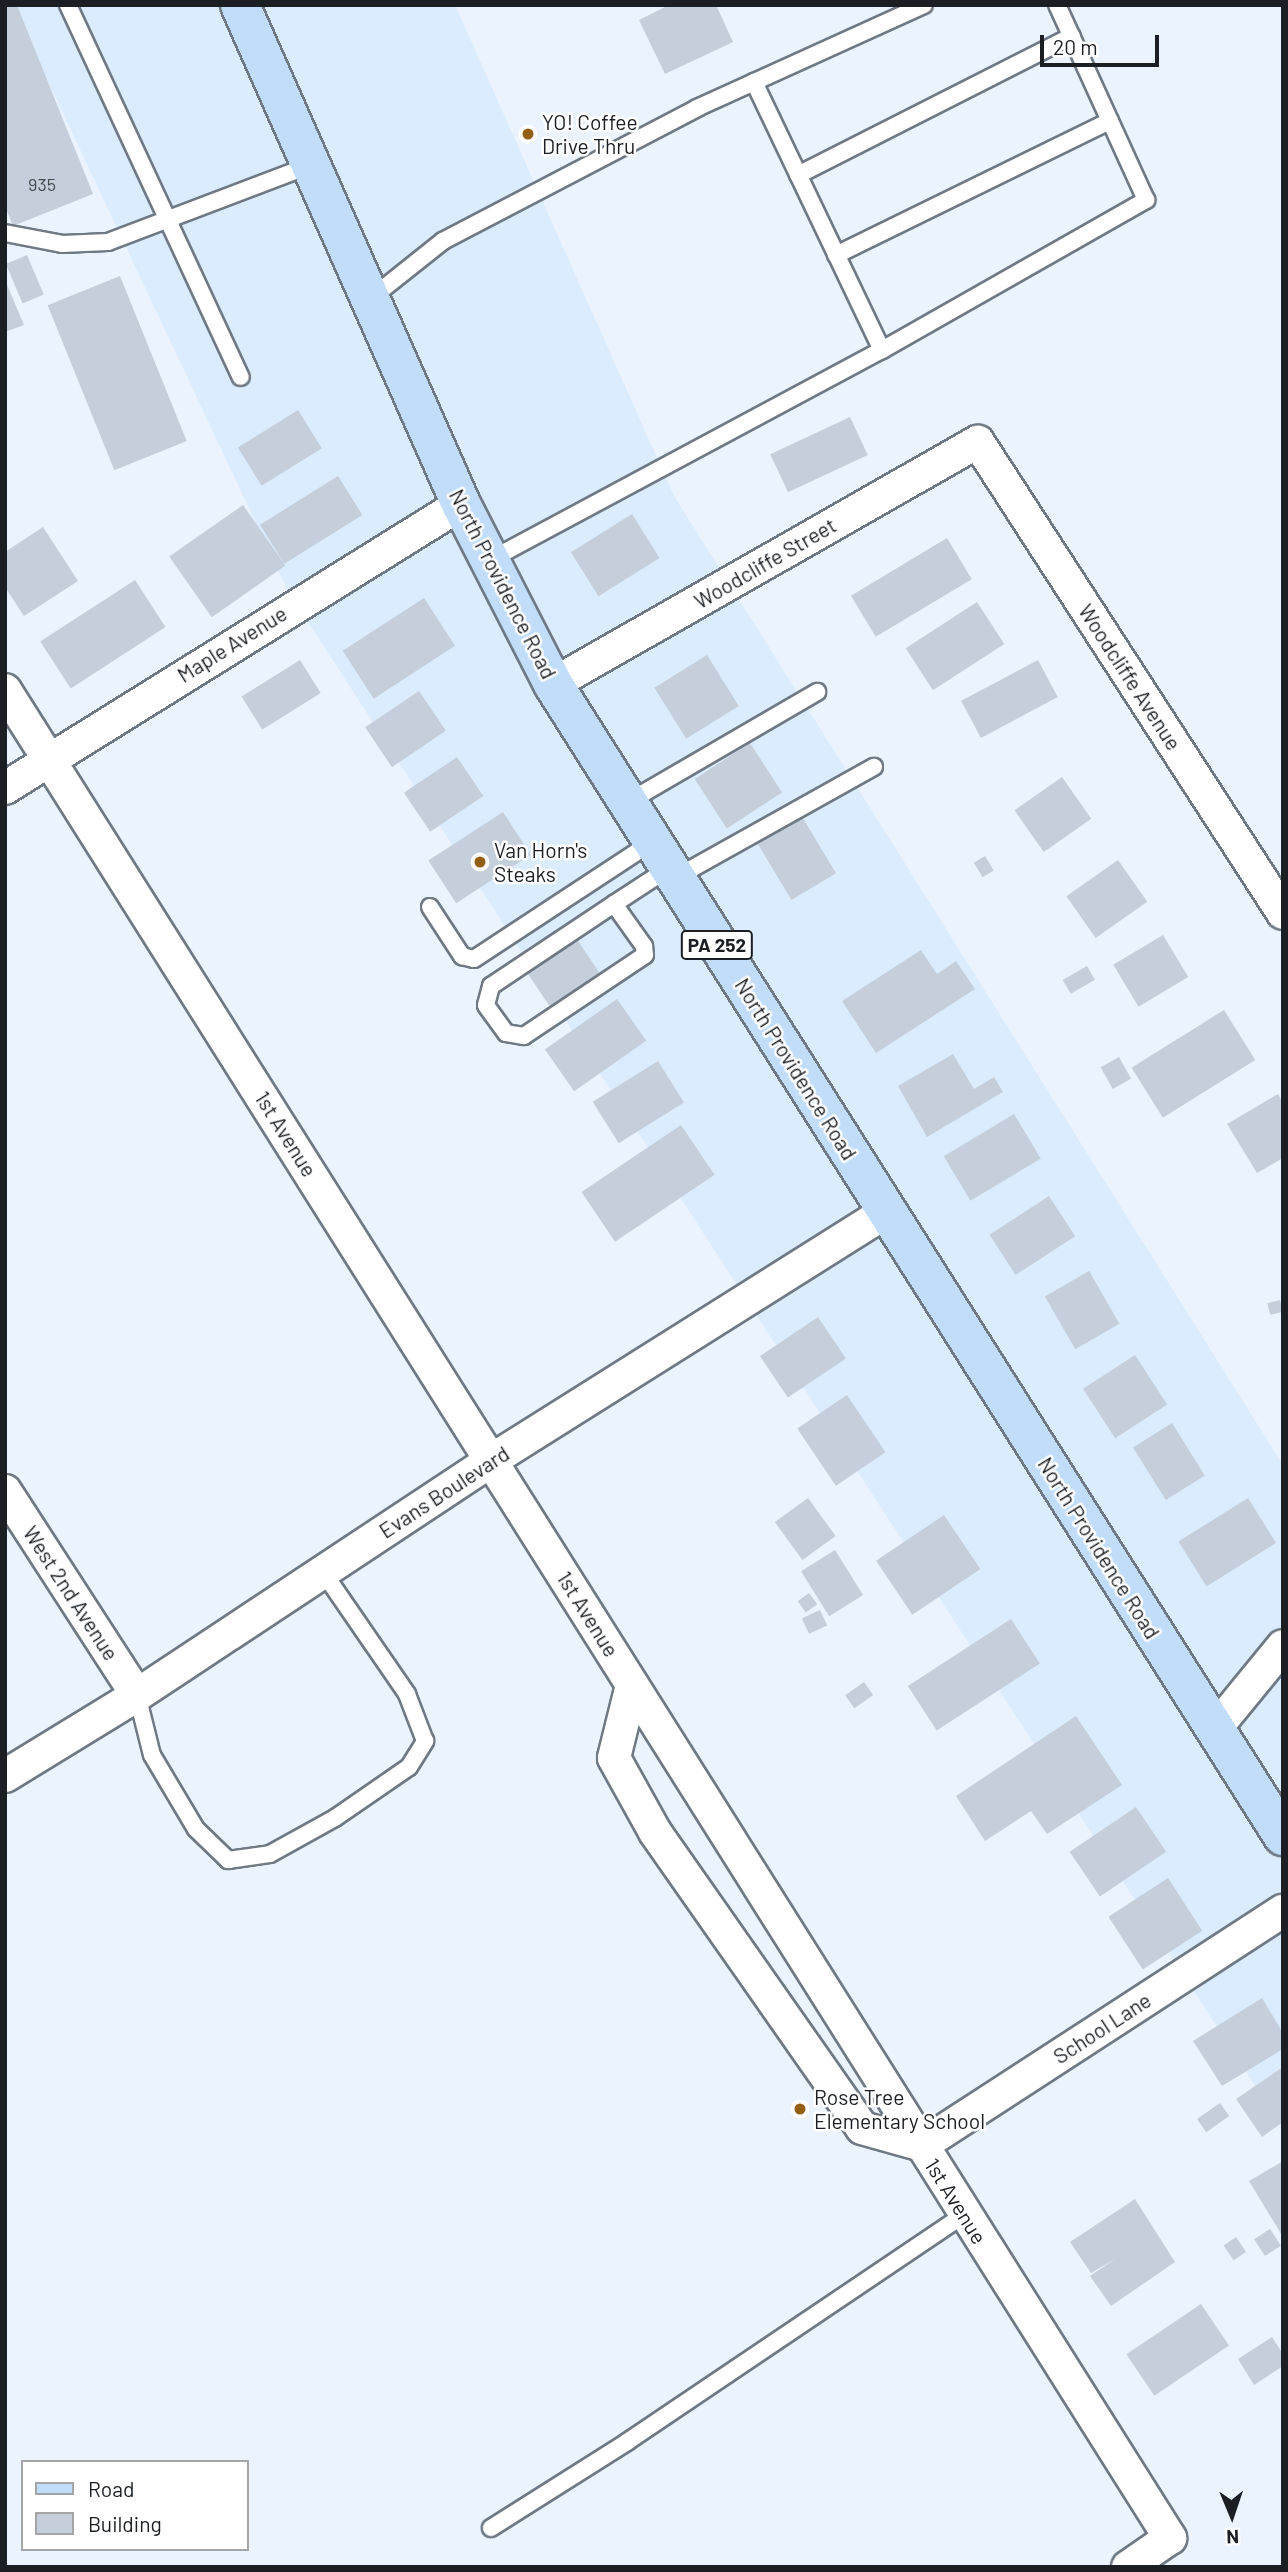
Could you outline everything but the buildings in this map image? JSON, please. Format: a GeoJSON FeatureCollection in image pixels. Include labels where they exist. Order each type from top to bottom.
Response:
{"type":"FeatureCollection","features":[{"type":"Feature","properties":{"kind":"main road","name":"North Providence Road"},"geometry":{"type":"LineString","coordinates":[[240,5],[461,504],[553,684],[1283,1836]]}},
{"type":"Feature","properties":{"kind":"street","name":"Woodcliffe Street"},"geometry":{"type":"LineString","coordinates":[[553,684],[978,442]]}},
{"type":"Feature","properties":{"kind":"street","name":"Woodcliffe Avenue"},"geometry":{"type":"LineString","coordinates":[[978,442],[1283,913]]}},
{"type":"Feature","properties":{"kind":"street","name":"Maple Avenue"},"geometry":{"type":"LineString","coordinates":[[5,788],[48,757],[461,504]]}},
{"type":"Feature","properties":{"kind":"street","name":"1st Avenue"},"geometry":{"type":"LineString","coordinates":[[5,690],[1170,2538],[1128,2567]]}},
{"type":"Feature","properties":{"kind":"street","name":"Evans Boulevard"},"geometry":{"type":"LineString","coordinates":[[5,1776],[137,1695],[492,1460],[886,1212]]}},
{"type":"Feature","properties":{"kind":"street","name":"West 2nd Avenue"},"geometry":{"type":"LineString","coordinates":[[5,1491],[137,1695]]}},
{"type":"Feature","properties":{"kind":"street"},"geometry":{"type":"LineString","coordinates":[[1215,1729],[1283,1646]]}},
{"type":"Feature","properties":{"kind":"street"},"geometry":{"type":"LineString","coordinates":[[632,1685],[614,1758],[655,1832],[862,2128],[922,2145]]}},
{"type":"Feature","properties":{"kind":"street","name":"School Lane"},"geometry":{"type":"LineString","coordinates":[[922,2145],[1283,1911]]}},
{"type":"Feature","properties":{"kind":"lane"},"geometry":{"type":"LineString","coordinates":[[68,5],[241,377]]}},
{"type":"Feature","properties":{"kind":"lane"},"geometry":{"type":"LineString","coordinates":[[370,299],[443,241],[754,82],[925,5]]}},
{"type":"Feature","properties":{"kind":"lane"},"geometry":{"type":"LineString","coordinates":[[490,560],[882,350],[1146,200],[1057,5]]}},
{"type":"Feature","properties":{"kind":"lane"},"geometry":{"type":"LineString","coordinates":[[798,175],[1072,37]]}},
{"type":"Feature","properties":{"kind":"lane"},"geometry":{"type":"LineString","coordinates":[[754,82],[882,350]]}},
{"type":"Feature","properties":{"kind":"lane"},"geometry":{"type":"LineString","coordinates":[[836,255],[1110,121]]}},
{"type":"Feature","properties":{"kind":"lane"},"geometry":{"type":"LineString","coordinates":[[5,233],[62,244],[108,242],[311,165]]}},
{"type":"Feature","properties":{"kind":"lane"},"geometry":{"type":"LineString","coordinates":[[628,802],[817,692]]}},
{"type":"Feature","properties":{"kind":"lane"},"geometry":{"type":"LineString","coordinates":[[430,907],[462,956],[474,959],[665,863],[874,767]]}},
{"type":"Feature","properties":{"kind":"lane"},"geometry":{"type":"LineString","coordinates":[[614,904],[644,946],[645,955],[524,1036],[506,1033],[486,1004],[491,986],[614,904],[665,863]]}},
{"type":"Feature","properties":{"kind":"lane"},"geometry":{"type":"LineString","coordinates":[[137,1695],[152,1755],[196,1829],[228,1860],[270,1854],[335,1818],[409,1767],[425,1741],[407,1693],[323,1572]]}},
{"type":"Feature","properties":{"kind":"lane"},"geometry":{"type":"LineString","coordinates":[[491,2528],[627,2442],[965,2214]]}},
{"type":"Feature","properties":{"kind":"shaded area"},"geometry":{"type":"Polygon","coordinates":[[[12,5],[455,5],[674,496],[1283,1465],[1283,2129],[288,591],[12,5]]]}},
{"type":"Feature","properties":{"kind":"place","name":"YO! Coffee Drive Thru"},"geometry":{"type":"Point","coordinates":[528,134]}},
{"type":"Feature","properties":{"kind":"place","name":"Van Horn's Steaks"},"geometry":{"type":"Point","coordinates":[480,862]}},
{"type":"Feature","properties":{"kind":"place","name":"Rose Tree Elementary School"},"geometry":{"type":"Point","coordinates":[800,2109]}}]}
